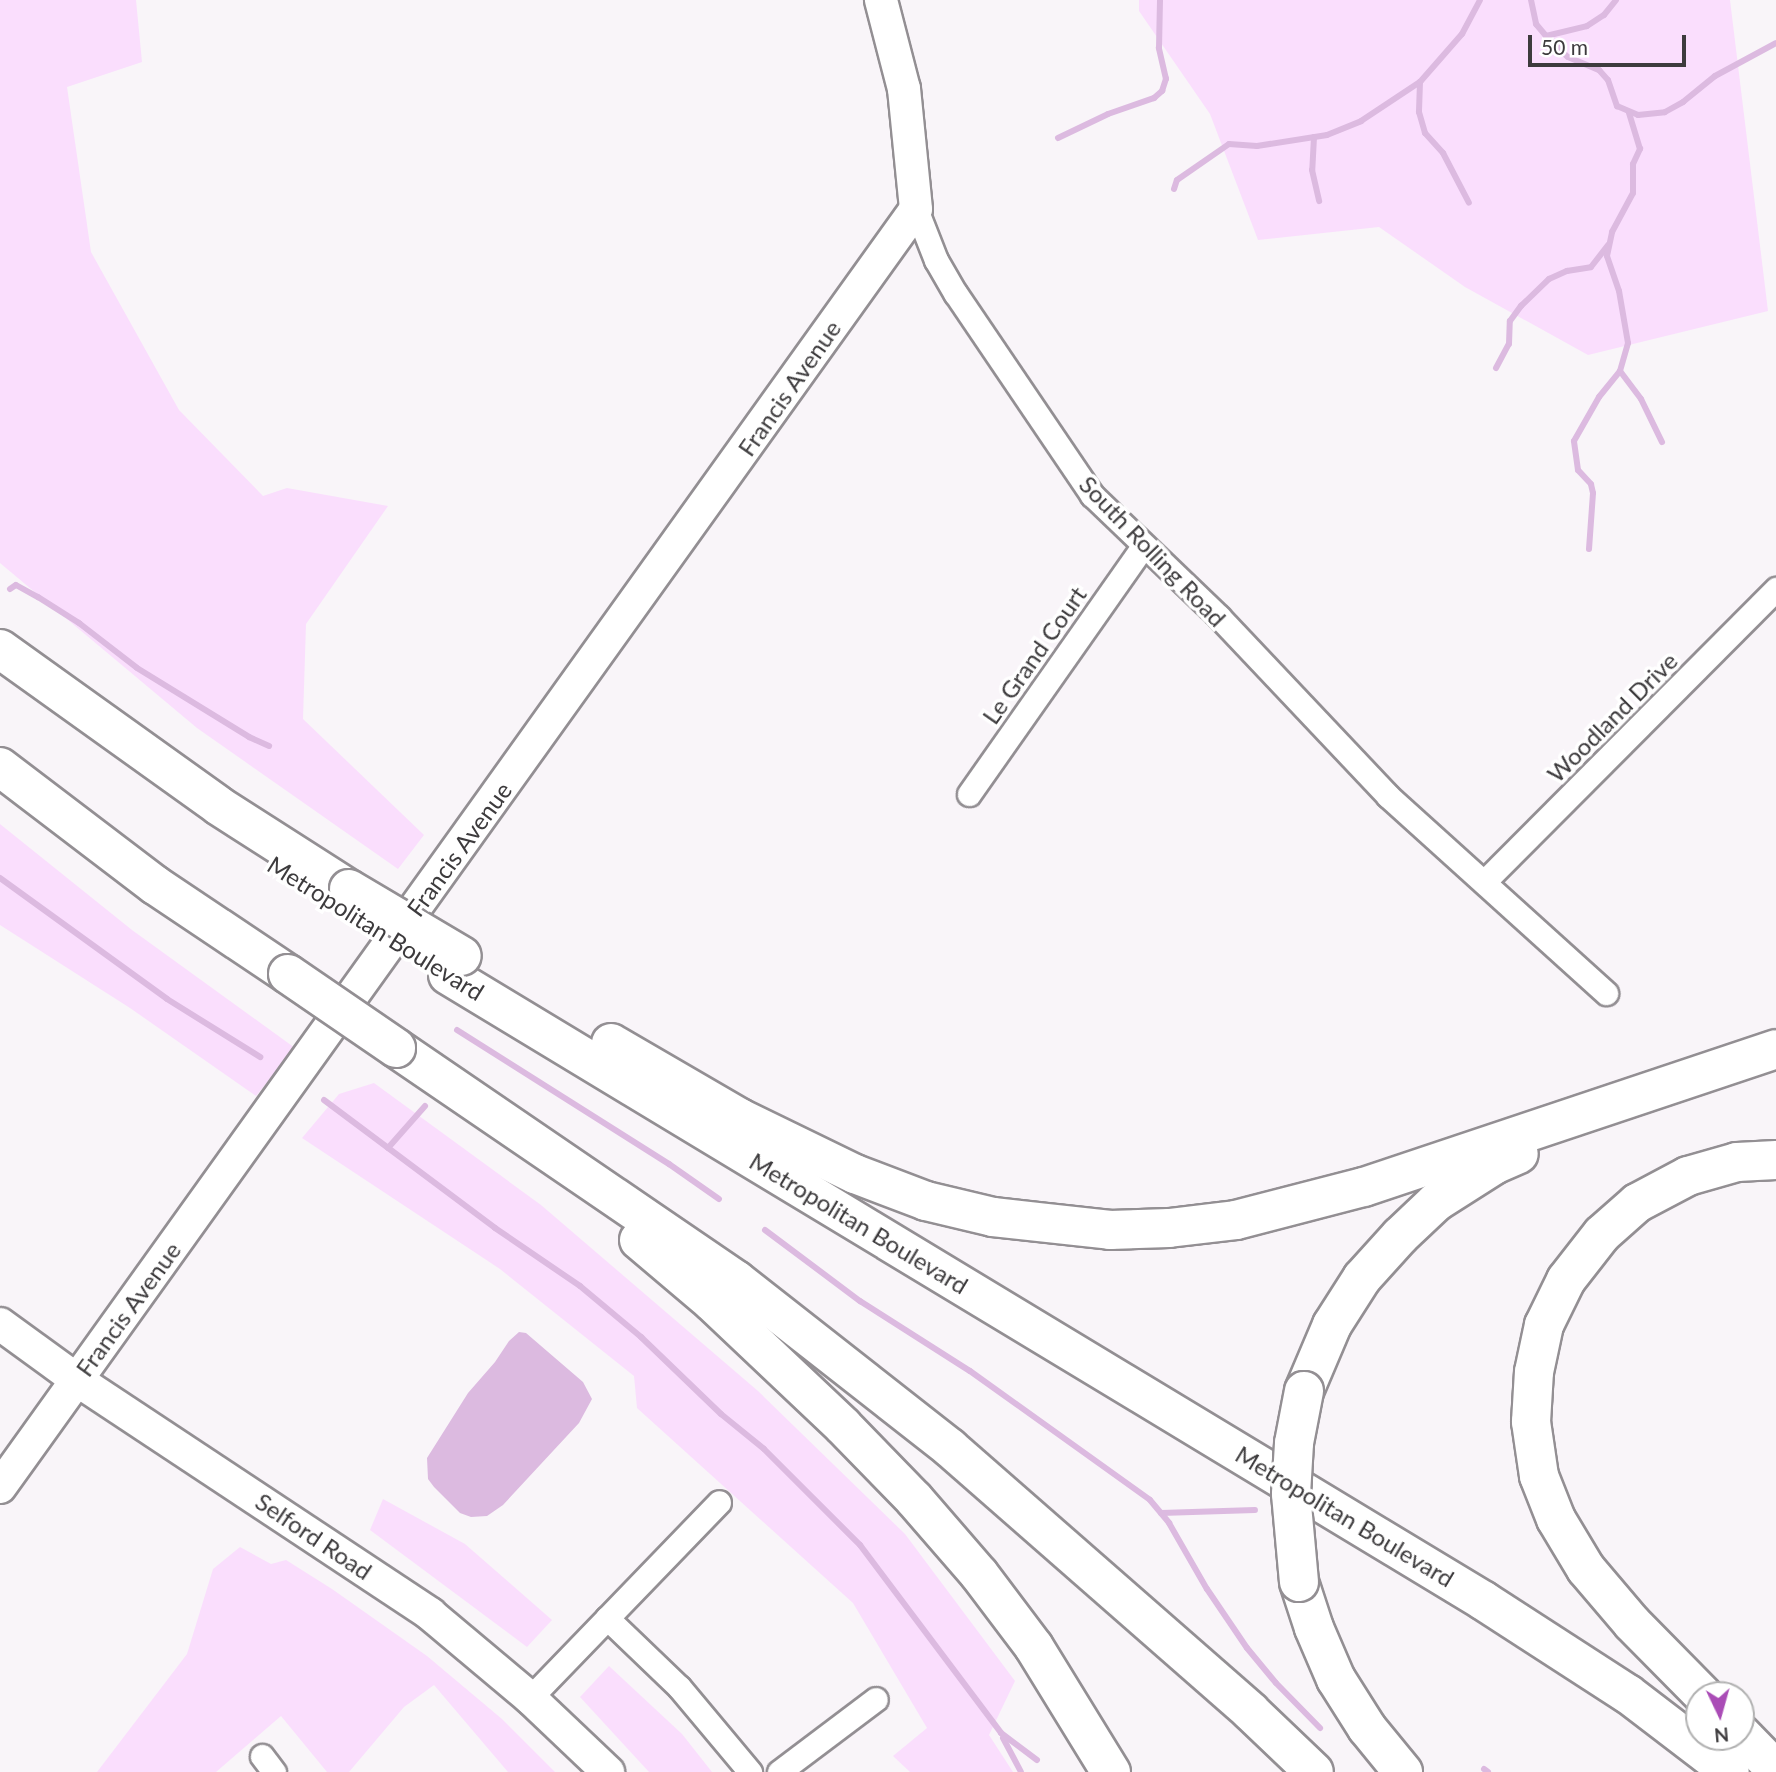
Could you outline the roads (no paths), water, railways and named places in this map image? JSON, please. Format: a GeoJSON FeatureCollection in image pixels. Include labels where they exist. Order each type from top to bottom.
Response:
{"type":"FeatureCollection","features":[{"type":"Feature","properties":{"kind":"highway"},"geometry":{"type":"LineString","coordinates":[[0,649],[344,897]]}},
{"type":"Feature","properties":{"kind":"highway","name":"Metropolitan Boulevard"},"geometry":{"type":"LineString","coordinates":[[0,657],[117,754],[207,820],[344,897],[1484,1601],[1628,1694],[1731,1772]]}},
{"type":"Feature","properties":{"kind":"highway"},"geometry":{"type":"LineString","coordinates":[[0,767],[155,885],[736,1280],[950,1448],[1250,1711],[1314,1772]]}},
{"type":"Feature","properties":{"kind":"highway"},"geometry":{"type":"LineString","coordinates":[[455,965],[740,1118],[855,1174],[926,1201],[993,1217],[1110,1230],[1169,1228],[1236,1220],[1304,1204],[1364,1187],[1776,1049]]}},
{"type":"Feature","properties":{"kind":"highway"},"geometry":{"type":"LineString","coordinates":[[396,1048],[626,1229],[712,1302],[843,1426],[979,1574],[1034,1647],[1111,1772]]}},
{"type":"Feature","properties":{"kind":"highway"},"geometry":{"type":"LineString","coordinates":[[1403,1772],[1367,1728],[1336,1679],[1314,1628],[1299,1582],[1290,1494],[1294,1443],[1304,1391],[1332,1325],[1362,1278],[1436,1202],[1494,1165],[1571,1130],[1776,1049]]}},
{"type":"Feature","properties":{"kind":"highway"},"geometry":{"type":"LineString","coordinates":[[1689,1681],[1632,1623],[1586,1569],[1556,1519],[1539,1476],[1531,1422],[1534,1372],[1545,1325],[1566,1280],[1602,1234],[1637,1203],[1688,1177],[1738,1162],[1776,1160]]}},
{"type":"Feature","properties":{"kind":"highway"},"geometry":{"type":"LineString","coordinates":[[1249,1458],[1614,1713],[1691,1772]]}},
{"type":"Feature","properties":{"kind":"highway"},"geometry":{"type":"LineString","coordinates":[[1755,1748],[1776,1770]]}},
{"type":"Feature","properties":{"kind":"street","name":"South Rolling Road"},"geometry":{"type":"LineString","coordinates":[[881,0],[904,89],[916,209],[936,260],[1052,440],[1092,495],[1219,617],[1388,796],[1606,993]]}},
{"type":"Feature","properties":{"kind":"street","name":"Francis Avenue"},"geometry":{"type":"LineString","coordinates":[[0,1487],[916,209]]}},
{"type":"Feature","properties":{"kind":"street","name":"Le Grand Court"},"geometry":{"type":"LineString","coordinates":[[969,794],[1143,546]]}},
{"type":"Feature","properties":{"kind":"street","name":"Woodland Drive"},"geometry":{"type":"LineString","coordinates":[[1484,882],[1776,589]]}},
{"type":"Feature","properties":{"kind":"street","name":"Selford Road"},"geometry":{"type":"LineString","coordinates":[[0,1325],[77,1380],[429,1614],[530,1698],[608,1772]]}},
{"type":"Feature","properties":{"kind":"street"},"geometry":{"type":"LineString","coordinates":[[530,1698],[719,1502]]}},
{"type":"Feature","properties":{"kind":"street"},"geometry":{"type":"LineString","coordinates":[[607,1618],[679,1687],[750,1772]]}},
{"type":"Feature","properties":{"kind":"street"},"geometry":{"type":"LineString","coordinates":[[779,1772],[876,1699]]}},
{"type":"Feature","properties":{"kind":"waterway"},"geometry":{"type":"LineString","coordinates":[[1058,138],[1108,114],[1154,98],[1162,91],[1166,79],[1159,48],[1160,0]]}},
{"type":"Feature","properties":{"kind":"waterway"},"geometry":{"type":"LineString","coordinates":[[1174,189],[1177,180],[1229,144],[1257,146],[1327,135],[1361,121],[1420,82],[1462,34],[1480,0]]}},
{"type":"Feature","properties":{"kind":"waterway"},"geometry":{"type":"LineString","coordinates":[[1531,0],[1536,24],[1546,36],[1568,57],[1599,70],[1608,80],[1617,106],[1638,115],[1665,112],[1683,102],[1715,76],[1776,43]]}},
{"type":"Feature","properties":{"kind":"waterway"},"geometry":{"type":"LineString","coordinates":[[1546,36],[1587,26],[1604,15],[1616,0]]}},
{"type":"Feature","properties":{"kind":"waterway"},"geometry":{"type":"LineString","coordinates":[[1420,82],[1419,112],[1425,133],[1443,153],[1469,203]]}},
{"type":"Feature","properties":{"kind":"waterway"},"geometry":{"type":"LineString","coordinates":[[1589,549],[1593,493],[1591,484],[1578,470],[1574,441],[1599,397],[1620,371],[1628,343],[1619,291],[1607,256],[1612,232],[1633,193],[1633,164],[1640,149],[1629,112]]}},
{"type":"Feature","properties":{"kind":"waterway"},"geometry":{"type":"LineString","coordinates":[[1314,137],[1312,170],[1319,201]]}},
{"type":"Feature","properties":{"kind":"waterway"},"geometry":{"type":"LineString","coordinates":[[1496,368],[1509,344],[1510,321],[1521,306],[1549,279],[1567,271],[1591,267],[1608,245]]}},
{"type":"Feature","properties":{"kind":"waterway"},"geometry":{"type":"LineString","coordinates":[[1620,371],[1641,399],[1662,442]]}},
{"type":"Feature","properties":{"kind":"waterway"},"geometry":{"type":"LineString","coordinates":[[10,589],[16,585],[38,597],[79,623],[137,668],[249,737],[269,746]]}},
{"type":"Feature","properties":{"kind":"waterway"},"geometry":{"type":"LineString","coordinates":[[0,878],[167,999],[260,1057]]}},
{"type":"Feature","properties":{"kind":"waterway"},"geometry":{"type":"LineString","coordinates":[[457,1030],[669,1164],[719,1199]]}},
{"type":"Feature","properties":{"kind":"waterway"},"geometry":{"type":"LineString","coordinates":[[324,1100],[495,1228],[580,1286],[641,1337],[721,1414],[764,1449],[860,1545],[1001,1733],[1037,1760]]}},
{"type":"Feature","properties":{"kind":"waterway"},"geometry":{"type":"LineString","coordinates":[[388,1148],[425,1106]]}},
{"type":"Feature","properties":{"kind":"waterway"},"geometry":{"type":"LineString","coordinates":[[765,1230],[860,1301],[970,1371],[1150,1500],[1169,1523],[1207,1589],[1247,1648],[1276,1683],[1320,1728]]}},
{"type":"Feature","properties":{"kind":"waterway"},"geometry":{"type":"LineString","coordinates":[[1161,1513],[1255,1510]]}},
{"type":"Feature","properties":{"kind":"waterway"},"geometry":{"type":"LineString","coordinates":[[1003,1738],[1021,1772]]}},
{"type":"Feature","properties":{"kind":"waterway"},"geometry":{"type":"LineString","coordinates":[[1484,1769],[1488,1772]]}}]}
